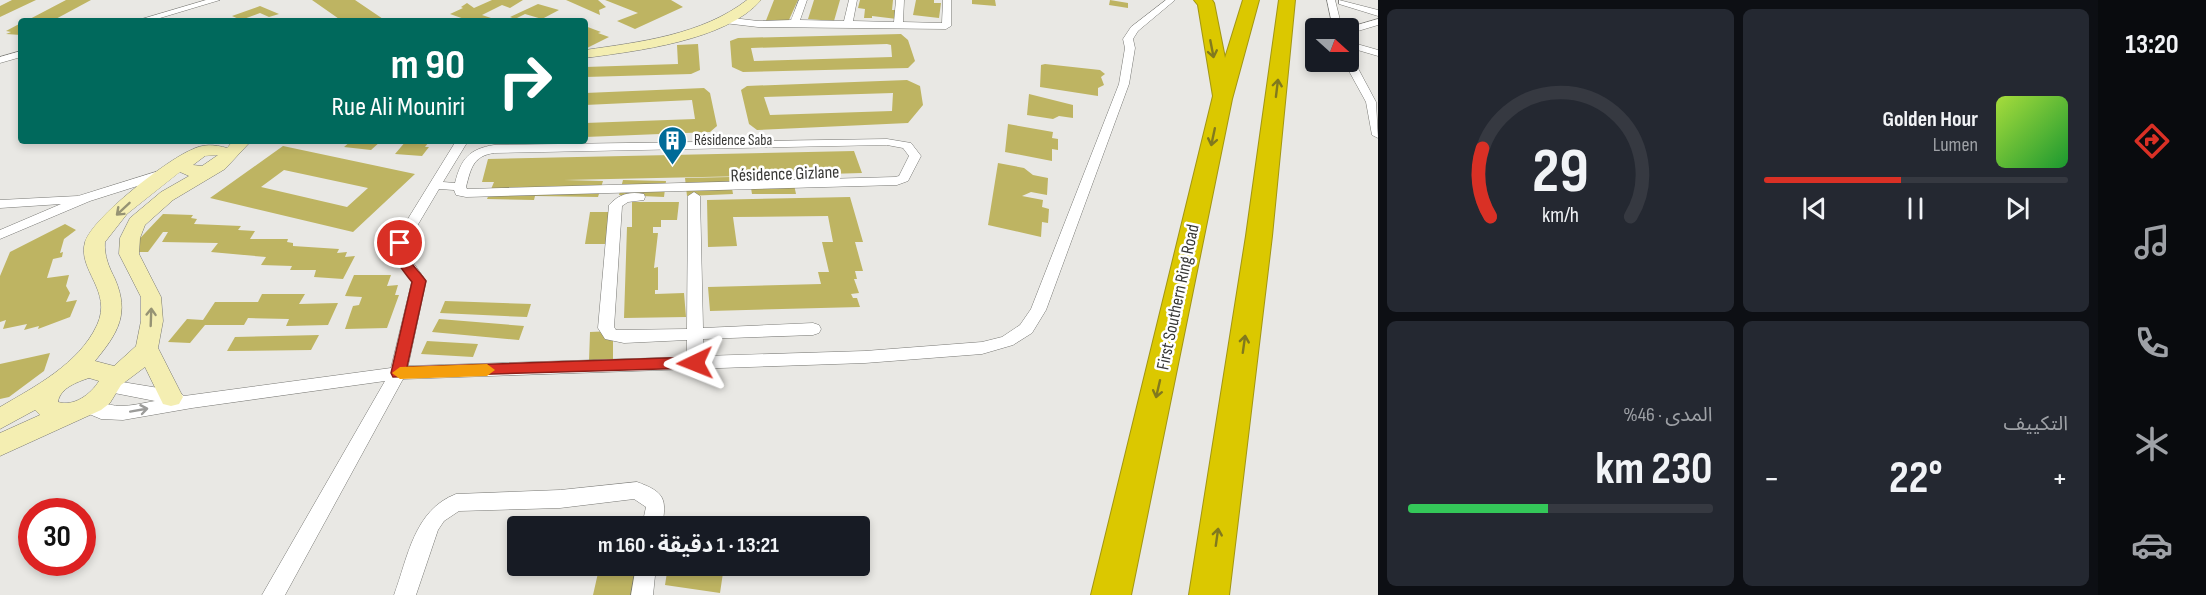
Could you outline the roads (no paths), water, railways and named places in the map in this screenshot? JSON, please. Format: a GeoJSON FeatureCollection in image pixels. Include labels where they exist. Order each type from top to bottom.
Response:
{"type":"FeatureCollection","features":[{"type":"Feature","properties":{"kind":"highway"},"geometry":{"type":"LineString","coordinates":[[1202,0],[1206,3],[1222,99]]}},
{"type":"Feature","properties":{"kind":"highway","name":"First Southern Ring Road"},"geometry":{"type":"LineString","coordinates":[[1111,595],[1222,99],[1251,0]]}},
{"type":"Feature","properties":{"kind":"highway"},"geometry":{"type":"LineString","coordinates":[[1209,595],[1257,248],[1287,0]]}},
{"type":"Feature","properties":{"kind":"street"},"geometry":{"type":"LineString","coordinates":[[151,18],[216,0]]}},
{"type":"Feature","properties":{"kind":"street"},"geometry":{"type":"LineString","coordinates":[[588,45],[652,35],[710,14],[737,0]]}},
{"type":"Feature","properties":{"kind":"street"},"geometry":{"type":"LineString","coordinates":[[588,53],[673,38],[724,20],[755,0]]}},
{"type":"Feature","properties":{"kind":"street"},"geometry":{"type":"LineString","coordinates":[[795,23],[803,0]]}},
{"type":"Feature","properties":{"kind":"street"},"geometry":{"type":"LineString","coordinates":[[848,23],[853,0]]}},
{"type":"Feature","properties":{"kind":"street"},"geometry":{"type":"LineString","coordinates":[[898,23],[900,0]]}},
{"type":"Feature","properties":{"kind":"street"},"geometry":{"type":"LineString","coordinates":[[724,20],[758,24],[898,23],[946,26],[947,0]]}},
{"type":"Feature","properties":{"kind":"street"},"geometry":{"type":"LineString","coordinates":[[209,144],[167,172],[110,222],[95,243],[96,258],[112,299],[110,318],[99,340],[45,400],[50,411],[67,413],[83,408],[123,413],[182,399],[398,373],[695,363],[982,348],[1007,340],[1026,328],[1038,310],[1124,84],[1130,48],[1128,39],[1134,29],[1171,0]]}},
{"type":"Feature","properties":{"kind":"street"},"geometry":{"type":"LineString","coordinates":[[1335,18],[1331,2],[1353,0]]}},
{"type":"Feature","properties":{"kind":"street"},"geometry":{"type":"LineString","coordinates":[[1342,2],[1378,13]]}},
{"type":"Feature","properties":{"kind":"street"},"geometry":{"type":"LineString","coordinates":[[1359,28],[1378,22]]}},
{"type":"Feature","properties":{"kind":"street"},"geometry":{"type":"LineString","coordinates":[[1359,49],[1378,53]]}},
{"type":"Feature","properties":{"kind":"street"},"geometry":{"type":"LineString","coordinates":[[0,60],[18,55]]}},
{"type":"Feature","properties":{"kind":"street"},"geometry":{"type":"LineString","coordinates":[[1355,72],[1371,102],[1378,135]]}},
{"type":"Feature","properties":{"kind":"street"},"geometry":{"type":"LineString","coordinates":[[887,142],[907,146],[915,156],[904,178],[897,182],[466,193],[461,192],[460,187],[466,162],[477,153],[494,149],[887,142]]}},
{"type":"Feature","properties":{"kind":"street"},"geometry":{"type":"LineString","coordinates":[[0,445],[37,426],[83,408],[140,358],[147,348],[152,321],[152,297],[129,254],[130,238],[137,222],[152,207],[221,163],[240,144]]}},
{"type":"Feature","properties":{"kind":"street"},"geometry":{"type":"LineString","coordinates":[[273,595],[398,373],[419,281],[403,263],[399,253],[400,243],[460,144]]}},
{"type":"Feature","properties":{"kind":"street"},"geometry":{"type":"LineString","coordinates":[[189,157],[184,166],[192,171],[205,170],[221,163]]}},
{"type":"Feature","properties":{"kind":"street"},"geometry":{"type":"LineString","coordinates":[[0,236],[85,198],[167,172]]}},
{"type":"Feature","properties":{"kind":"street"},"geometry":{"type":"LineString","coordinates":[[435,185],[460,187]]}},
{"type":"Feature","properties":{"kind":"street","name":"Résidence Gizlane"},"geometry":{"type":"LineString","coordinates":[[813,329],[624,337],[611,335],[606,327],[618,202],[624,198],[876,191]]}},
{"type":"Feature","properties":{"kind":"street"},"geometry":{"type":"LineString","coordinates":[[694,196],[695,363]]}},
{"type":"Feature","properties":{"kind":"street"},"geometry":{"type":"LineString","coordinates":[[0,204],[85,198]]}},
{"type":"Feature","properties":{"kind":"street"},"geometry":{"type":"LineString","coordinates":[[147,348],[182,399]]}},
{"type":"Feature","properties":{"kind":"street"},"geometry":{"type":"LineString","coordinates":[[0,418],[57,384],[89,369],[105,371],[110,383]]}},
{"type":"Feature","properties":{"kind":"street"},"geometry":{"type":"LineString","coordinates":[[110,383],[182,399]]}},
{"type":"Feature","properties":{"kind":"street"},"geometry":{"type":"LineString","coordinates":[[405,595],[429,526],[437,515],[456,503],[560,499],[637,490],[656,503],[654,516]]}},
{"type":"Feature","properties":{"kind":"street"},"geometry":{"type":"LineString","coordinates":[[642,595],[645,576]]}},
{"type":"Feature","properties":{"kind":"place","name":"Résidence Saba"},"geometry":{"type":"Point","coordinates":[673,166]}}]}
